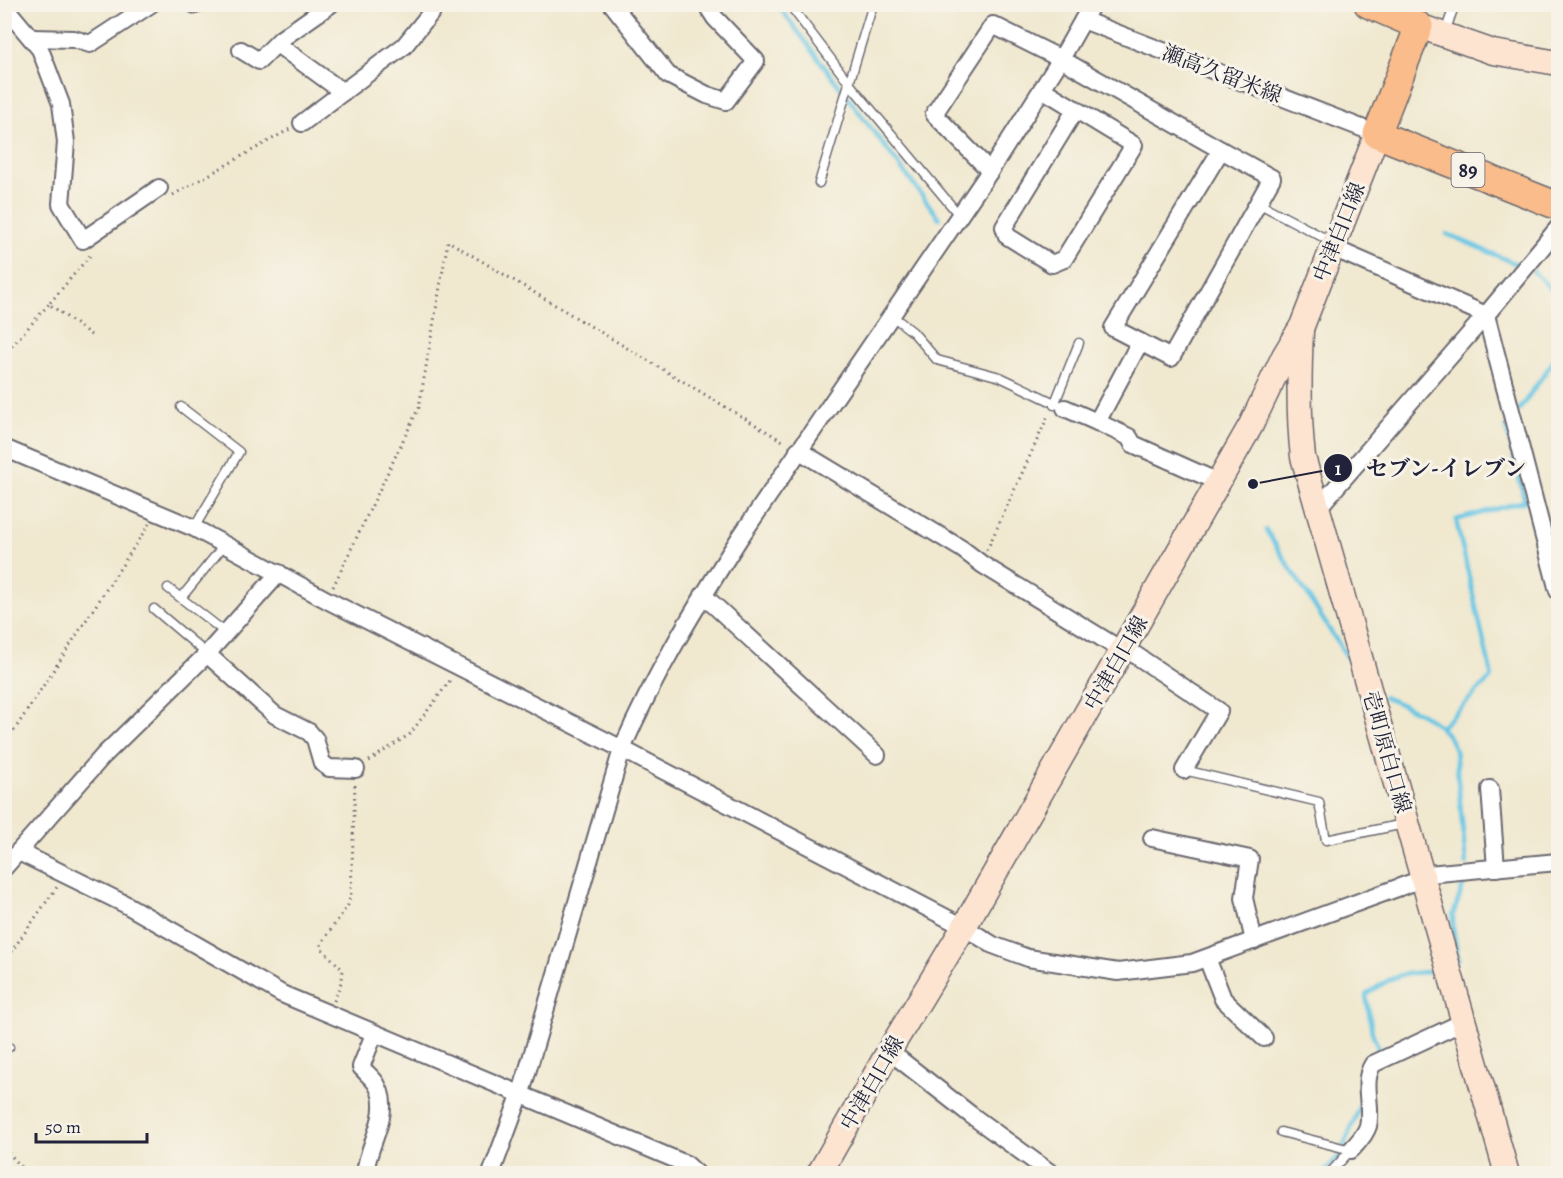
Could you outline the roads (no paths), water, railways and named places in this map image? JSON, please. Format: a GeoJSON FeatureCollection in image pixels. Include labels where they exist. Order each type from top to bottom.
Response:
{"type":"FeatureCollection","features":[{"type":"Feature","properties":{"kind":"main road"},"geometry":{"type":"LineString","coordinates":[[1368,4],[1493,52],[1558,63]]}},
{"type":"Feature","properties":{"kind":"main road"},"geometry":{"type":"LineString","coordinates":[[1377,134],[1432,30]]}},
{"type":"Feature","properties":{"kind":"main road","name":"瀬高久留米線"},"geometry":{"type":"LineString","coordinates":[[1377,134],[1558,206]]}},
{"type":"Feature","properties":{"kind":"main road","name":"中津白口線"},"geometry":{"type":"LineString","coordinates":[[819,1173],[1124,650],[1251,425],[1284,356],[1302,326],[1377,134]]}},
{"type":"Feature","properties":{"kind":"main road","name":"壱町原白口線"},"geometry":{"type":"LineString","coordinates":[[1302,326],[1299,394],[1304,457],[1507,1173]]}},
{"type":"Feature","properties":{"kind":"main road"},"geometry":{"type":"LineString","coordinates":[[1270,385],[1299,394]]}},
{"type":"Feature","properties":{"kind":"street"},"geometry":{"type":"LineString","coordinates":[[32,38],[74,39],[90,44],[151,4]]}},
{"type":"Feature","properties":{"kind":"street"},"geometry":{"type":"LineString","coordinates":[[241,50],[259,61],[277,44],[331,4]]}},
{"type":"Feature","properties":{"kind":"street"},"geometry":{"type":"LineString","coordinates":[[302,123],[404,46],[438,4]]}},
{"type":"Feature","properties":{"kind":"street"},"geometry":{"type":"LineString","coordinates":[[612,4],[668,75],[707,95],[726,100],[756,61],[715,18],[706,4]]}},
{"type":"Feature","properties":{"kind":"street"},"geometry":{"type":"LineString","coordinates":[[491,1173],[521,1093],[622,748],[640,708],[703,595],[798,450],[990,171],[1061,59],[1092,4]]}},
{"type":"Feature","properties":{"kind":"street"},"geometry":{"type":"LineString","coordinates":[[4,6],[40,49],[61,104],[66,142],[61,204],[83,240],[164,193]]}},
{"type":"Feature","properties":{"kind":"street","name":"瀬高久留米線"},"geometry":{"type":"LineString","coordinates":[[1083,20],[1377,134]]}},
{"type":"Feature","properties":{"kind":"street"},"geometry":{"type":"LineString","coordinates":[[990,171],[934,114],[993,25],[1061,59],[1272,178],[1171,358],[1113,327],[1221,150]]}},
{"type":"Feature","properties":{"kind":"street"},"geometry":{"type":"LineString","coordinates":[[277,44],[343,92]]}},
{"type":"Feature","properties":{"kind":"street"},"geometry":{"type":"LineString","coordinates":[[1042,89],[1076,109],[1134,145],[1064,259],[1052,264],[1007,236],[1004,227],[1076,109]]}},
{"type":"Feature","properties":{"kind":"street"},"geometry":{"type":"LineString","coordinates":[[1318,508],[1486,315],[1558,228]]}},
{"type":"Feature","properties":{"kind":"street"},"geometry":{"type":"LineString","coordinates":[[1334,245],[1486,315],[1551,533],[1558,591]]}},
{"type":"Feature","properties":{"kind":"street"},"geometry":{"type":"LineString","coordinates":[[1097,422],[1140,342]]}},
{"type":"Feature","properties":{"kind":"street"},"geometry":{"type":"LineString","coordinates":[[1059,406],[1129,436],[1133,444],[1218,482]]}},
{"type":"Feature","properties":{"kind":"street"},"geometry":{"type":"LineString","coordinates":[[4,448],[194,528],[327,600],[622,748],[964,927],[993,945],[1028,958],[1118,972],[1192,963],[1422,879],[1428,874],[1558,862]]}},
{"type":"Feature","properties":{"kind":"street"},"geometry":{"type":"LineString","coordinates":[[798,450],[962,549],[1219,711],[1184,770]]}},
{"type":"Feature","properties":{"kind":"street"},"geometry":{"type":"LineString","coordinates":[[4,868],[103,756],[207,654],[279,573]]}},
{"type":"Feature","properties":{"kind":"street"},"geometry":{"type":"LineString","coordinates":[[703,595],[876,755]]}},
{"type":"Feature","properties":{"kind":"street"},"geometry":{"type":"LineString","coordinates":[[207,654],[275,715],[309,732],[315,739],[322,763],[329,768],[356,769]]}},
{"type":"Feature","properties":{"kind":"street"},"geometry":{"type":"LineString","coordinates":[[1490,789],[1496,868]]}},
{"type":"Feature","properties":{"kind":"street"},"geometry":{"type":"LineString","coordinates":[[1152,838],[1250,860],[1244,897],[1254,941]]}},
{"type":"Feature","properties":{"kind":"street"},"geometry":{"type":"LineString","coordinates":[[19,852],[161,923],[282,994],[686,1164],[697,1173]]}},
{"type":"Feature","properties":{"kind":"street"},"geometry":{"type":"LineString","coordinates":[[1207,958],[1223,999],[1264,1038]]}},
{"type":"Feature","properties":{"kind":"street"},"geometry":{"type":"LineString","coordinates":[[1351,1150],[1367,1129],[1369,1120],[1368,1077],[1374,1064],[1463,1022]]}},
{"type":"Feature","properties":{"kind":"street"},"geometry":{"type":"LineString","coordinates":[[365,1173],[366,1160],[384,1111],[378,1086],[361,1067],[374,1034]]}},
{"type":"Feature","properties":{"kind":"street"},"geometry":{"type":"LineString","coordinates":[[890,1051],[971,1115],[1052,1173]]}},
{"type":"Feature","properties":{"kind":"lane"},"geometry":{"type":"LineString","coordinates":[[789,4],[849,83],[959,215]]}},
{"type":"Feature","properties":{"kind":"lane"},"geometry":{"type":"LineString","coordinates":[[819,183],[873,4]]}},
{"type":"Feature","properties":{"kind":"lane"},"geometry":{"type":"LineString","coordinates":[[1432,30],[1455,4]]}},
{"type":"Feature","properties":{"kind":"lane"},"geometry":{"type":"LineString","coordinates":[[1258,204],[1334,245]]}},
{"type":"Feature","properties":{"kind":"lane"},"geometry":{"type":"LineString","coordinates":[[891,315],[914,332],[937,360],[1000,377],[1059,406],[1079,343]]}},
{"type":"Feature","properties":{"kind":"lane"},"geometry":{"type":"LineString","coordinates":[[181,406],[240,452],[194,528]]}},
{"type":"Feature","properties":{"kind":"lane"},"geometry":{"type":"LineString","coordinates":[[182,598],[225,544]]}},
{"type":"Feature","properties":{"kind":"lane"},"geometry":{"type":"LineString","coordinates":[[168,588],[226,633]]}},
{"type":"Feature","properties":{"kind":"lane"},"geometry":{"type":"LineString","coordinates":[[154,609],[207,654]]}},
{"type":"Feature","properties":{"kind":"lane"},"geometry":{"type":"LineString","coordinates":[[1184,770],[1319,802],[1326,840],[1407,824]]}},
{"type":"Feature","properties":{"kind":"lane"},"geometry":{"type":"LineString","coordinates":[[1281,1132],[1351,1150],[1329,1173]]}},
{"type":"Feature","properties":{"kind":"waterway"},"geometry":{"type":"LineString","coordinates":[[777,4],[939,218]]}},
{"type":"Feature","properties":{"kind":"waterway"},"geometry":{"type":"LineString","coordinates":[[1447,234],[1519,265]]}},
{"type":"Feature","properties":{"kind":"waterway"},"geometry":{"type":"LineString","coordinates":[[1533,271],[1558,296]]}},
{"type":"Feature","properties":{"kind":"waterway"},"geometry":{"type":"LineString","coordinates":[[1519,410],[1552,363],[1558,348]]}},
{"type":"Feature","properties":{"kind":"waterway"},"geometry":{"type":"LineString","coordinates":[[1441,727],[1492,677],[1456,520],[1525,501],[1506,427]]}},
{"type":"Feature","properties":{"kind":"waterway"},"geometry":{"type":"LineString","coordinates":[[1266,530],[1349,660]]}},
{"type":"Feature","properties":{"kind":"waterway"},"geometry":{"type":"LineString","coordinates":[[1384,697],[1426,716],[1443,730],[1455,749],[1466,864]]}},
{"type":"Feature","properties":{"kind":"waterway"},"geometry":{"type":"LineString","coordinates":[[1458,960],[1453,915],[1466,878]]}},
{"type":"Feature","properties":{"kind":"waterway"},"geometry":{"type":"LineString","coordinates":[[1381,1056],[1372,1032],[1366,995],[1392,978],[1407,974],[1437,972]]}},
{"type":"Feature","properties":{"kind":"waterway"},"geometry":{"type":"LineString","coordinates":[[1322,1174],[1340,1155],[1363,1099]]}},
{"type":"Feature","properties":{"kind":"place","name":"セブン-イレブン"},"geometry":{"type":"Point","coordinates":[1253,484]}}]}
